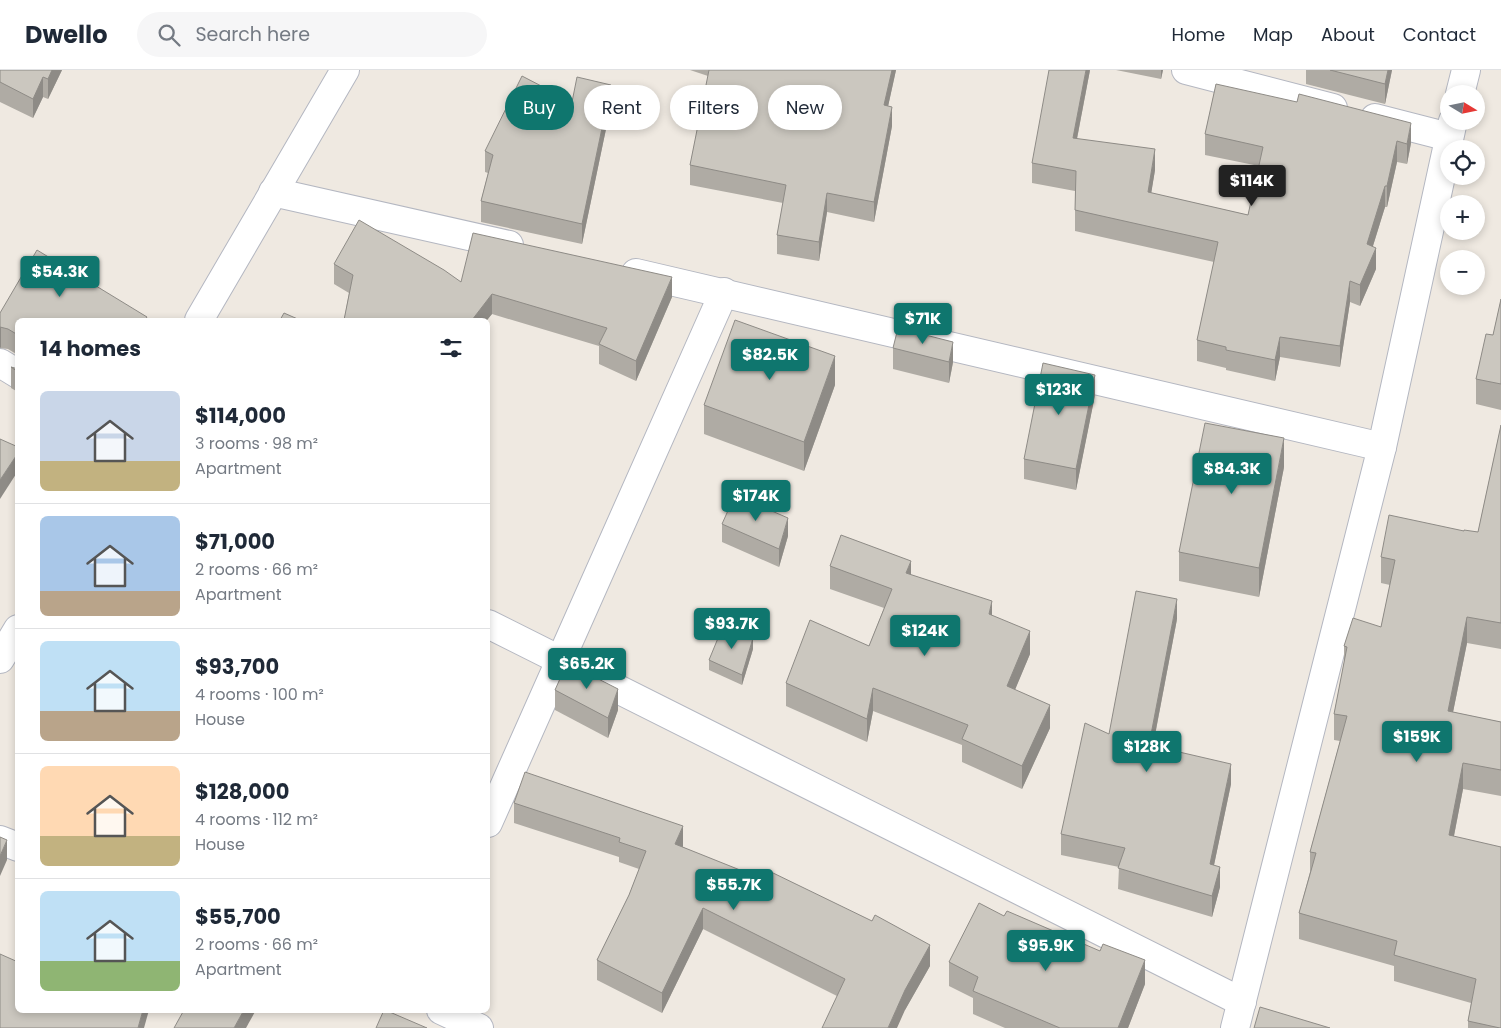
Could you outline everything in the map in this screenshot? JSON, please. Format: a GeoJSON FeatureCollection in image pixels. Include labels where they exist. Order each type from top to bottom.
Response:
{"type":"FeatureCollection","features":[{"type":"Feature","properties":{"kind":"street"},"geometry":{"type":"LineString","coordinates":[[200,318],[345,70]]}},
{"type":"Feature","properties":{"kind":"street"},"geometry":{"type":"LineString","coordinates":[[1186,70],[1440,127]]}},
{"type":"Feature","properties":{"kind":"street"},"geometry":{"type":"LineString","coordinates":[[1462,85],[1466,70]]}},
{"type":"Feature","properties":{"kind":"street"},"geometry":{"type":"LineString","coordinates":[[1235,1028],[1382,447],[1451,130]]}},
{"type":"Feature","properties":{"kind":"street"},"geometry":{"type":"LineString","coordinates":[[273,192],[532,250]]}},
{"type":"Feature","properties":{"kind":"street"},"geometry":{"type":"LineString","coordinates":[[609,267],[724,292],[1382,447]]}},
{"type":"Feature","properties":{"kind":"street"},"geometry":{"type":"LineString","coordinates":[[490,819],[724,292]]}},
{"type":"Feature","properties":{"kind":"street"},"geometry":{"type":"LineString","coordinates":[[0,363],[15,372]]}},
{"type":"Feature","properties":{"kind":"street"},"geometry":{"type":"LineString","coordinates":[[0,622],[15,628]]}},
{"type":"Feature","properties":{"kind":"street"},"geometry":{"type":"LineString","coordinates":[[490,625],[1242,1002]]}},
{"type":"Feature","properties":{"kind":"street"},"geometry":{"type":"LineString","coordinates":[[0,659],[15,634]]}},
{"type":"Feature","properties":{"kind":"street"},"geometry":{"type":"LineString","coordinates":[[0,840],[15,846]]}},
{"type":"Feature","properties":{"kind":"street"},"geometry":{"type":"LineString","coordinates":[[447,1013],[480,1028]]}},
{"type":"Feature","properties":{"kind":"building"},"geometry":{"type":"Polygon","coordinates":[[[0,70],[52,70],[48,79],[43,77],[33,99],[0,82],[0,70]]]}},
{"type":"Feature","properties":{"kind":"building"},"geometry":{"type":"Polygon","coordinates":[[[709,70],[892,70],[884,105],[892,107],[874,202],[827,193],[819,242],[777,235],[786,185],[690,165],[697,130],[758,130],[758,85],[706,85],[709,70]]]}},
{"type":"Feature","properties":{"kind":"building"},"geometry":{"type":"Polygon","coordinates":[[[1049,70],[1086,70],[1073,138],[1155,149],[1148,192],[1248,215],[1263,147],[1205,134],[1216,84],[1297,102],[1299,94],[1411,123],[1407,144],[1397,141],[1387,186],[1385,186],[1367,244],[1376,248],[1360,285],[1350,281],[1340,346],[1280,337],[1275,360],[1226,350],[1226,347],[1197,340],[1218,242],[1075,210],[1076,171],[1032,163],[1049,70]]]}},
{"type":"Feature","properties":{"kind":"building"},"geometry":{"type":"Polygon","coordinates":[[[1330,70],[1388,70],[1385,84],[1330,70]]]}},
{"type":"Feature","properties":{"kind":"building"},"geometry":{"type":"Polygon","coordinates":[[[522,76],[539,85],[518,85],[522,76]]]}},
{"type":"Feature","properties":{"kind":"building"},"geometry":{"type":"Polygon","coordinates":[[[577,77],[611,85],[584,85],[584,130],[602,130],[582,224],[481,201],[493,155],[485,151],[505,110],[505,130],[574,130],[574,92],[577,77]]]}},
{"type":"Feature","properties":{"kind":"building"},"geometry":{"type":"Polygon","coordinates":[[[359,220],[461,282],[473,233],[672,277],[636,361],[599,344],[607,328],[492,294],[474,318],[344,318],[353,275],[334,264],[359,220]]]}},
{"type":"Feature","properties":{"kind":"building"},"geometry":{"type":"Polygon","coordinates":[[[37,250],[147,317],[15,318],[15,333],[0,327],[0,313],[37,250]]]}},
{"type":"Feature","properties":{"kind":"building"},"geometry":{"type":"Polygon","coordinates":[[[1501,299],[1501,384],[1476,379],[1486,334],[1493,335],[1501,299]]]}},
{"type":"Feature","properties":{"kind":"building"},"geometry":{"type":"Polygon","coordinates":[[[284,313],[295,318],[281,318],[284,313]]]}},
{"type":"Feature","properties":{"kind":"building"},"geometry":{"type":"Polygon","coordinates":[[[735,320],[835,356],[804,442],[704,405],[735,320]]]}},
{"type":"Feature","properties":{"kind":"building"},"geometry":{"type":"Polygon","coordinates":[[[898,328],[953,342],[949,362],[893,348],[898,328]]]}},
{"type":"Feature","properties":{"kind":"building"},"geometry":{"type":"Polygon","coordinates":[[[1043,363],[1095,375],[1076,469],[1024,459],[1043,363]]]}},
{"type":"Feature","properties":{"kind":"building"},"geometry":{"type":"Polygon","coordinates":[[[1205,423],[1284,438],[1259,568],[1179,552],[1205,423]]]}},
{"type":"Feature","properties":{"kind":"building"},"geometry":{"type":"Polygon","coordinates":[[[1501,425],[1501,623],[1467,617],[1448,711],[1501,722],[1501,770],[1463,763],[1449,835],[1501,847],[1500,1028],[1468,1021],[1476,979],[1394,955],[1397,941],[1299,913],[1316,853],[1310,852],[1347,716],[1334,714],[1347,647],[1344,646],[1353,618],[1381,627],[1395,560],[1381,557],[1389,515],[1464,531],[1478,532],[1501,425]]]}},
{"type":"Feature","properties":{"kind":"building"},"geometry":{"type":"Polygon","coordinates":[[[0,439],[15,446],[15,458],[0,480],[0,439]]]}},
{"type":"Feature","properties":{"kind":"building"},"geometry":{"type":"Polygon","coordinates":[[[735,495],[788,518],[779,549],[722,524],[735,495]]]}},
{"type":"Feature","properties":{"kind":"building"},"geometry":{"type":"Polygon","coordinates":[[[841,535],[911,561],[906,573],[992,601],[989,614],[1030,631],[1007,686],[1050,705],[1022,766],[962,739],[968,725],[873,688],[867,719],[786,683],[810,620],[869,646],[892,589],[830,566],[841,535]]]}},
{"type":"Feature","properties":{"kind":"building"},"geometry":{"type":"Polygon","coordinates":[[[1136,591],[1177,599],[1149,745],[1231,764],[1210,864],[1220,867],[1212,896],[1118,868],[1125,848],[1061,834],[1085,723],[1109,734],[1136,591]]]}},
{"type":"Feature","properties":{"kind":"building"},"geometry":{"type":"Polygon","coordinates":[[[723,626],[753,638],[742,675],[709,660],[723,626]]]}},
{"type":"Feature","properties":{"kind":"building"},"geometry":{"type":"Polygon","coordinates":[[[567,663],[618,689],[608,718],[555,690],[567,663]]]}},
{"type":"Feature","properties":{"kind":"building"},"geometry":{"type":"Polygon","coordinates":[[[525,772],[683,826],[675,844],[765,880],[769,871],[872,921],[875,915],[930,945],[905,990],[888,1028],[822,1028],[845,979],[703,908],[662,993],[597,960],[629,895],[646,851],[619,842],[620,838],[514,803],[525,772]]]}},
{"type":"Feature","properties":{"kind":"building"},"geometry":{"type":"Polygon","coordinates":[[[0,837],[7,840],[0,856],[0,837]]]}},
{"type":"Feature","properties":{"kind":"building"},"geometry":{"type":"Polygon","coordinates":[[[979,903],[1004,916],[1007,911],[1100,951],[1103,944],[1145,960],[1118,1028],[1060,1028],[973,991],[978,977],[949,962],[979,903]]]}},
{"type":"Feature","properties":{"kind":"building"},"geometry":{"type":"Polygon","coordinates":[[[0,954],[15,961],[15,1013],[142,1013],[138,1028],[0,1028],[0,954]]]}},
{"type":"Feature","properties":{"kind":"building"},"geometry":{"type":"Polygon","coordinates":[[[1260,1007],[1330,1028],[1254,1028],[1260,1007]]]}},
{"type":"Feature","properties":{"kind":"building"},"geometry":{"type":"Polygon","coordinates":[[[182,1013],[242,1013],[234,1028],[174,1028],[182,1013]]]}},
{"type":"Feature","properties":{"kind":"building"},"geometry":{"type":"Polygon","coordinates":[[[383,1013],[392,1013],[427,1028],[376,1028],[383,1013]]]}}]}
